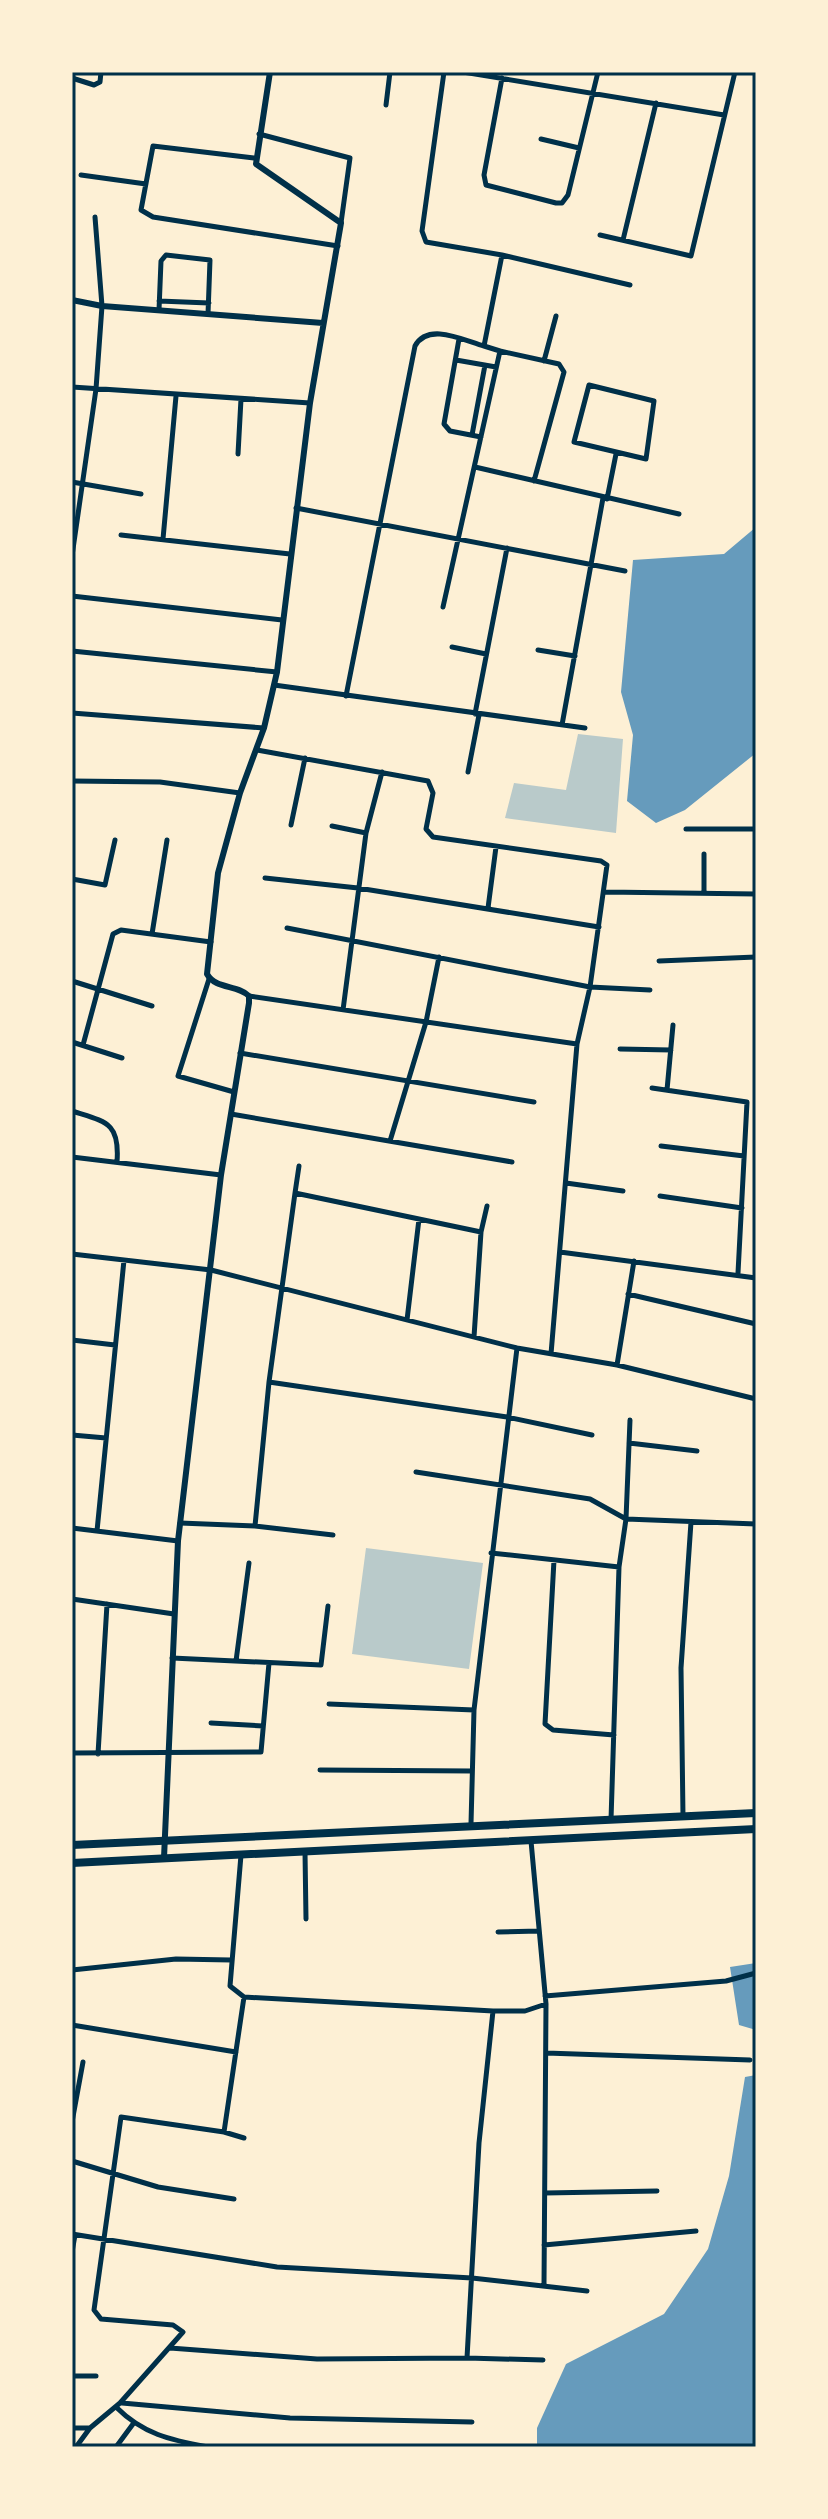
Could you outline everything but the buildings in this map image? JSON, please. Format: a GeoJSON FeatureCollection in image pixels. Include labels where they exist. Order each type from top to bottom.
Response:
{"type":"FeatureCollection","features":[{"type":"Feature","properties":{"kind":"main road"},"geometry":{"type":"LineString","coordinates":[[72,1845],[756,1813]]}},
{"type":"Feature","properties":{"kind":"main road"},"geometry":{"type":"LineString","coordinates":[[72,1863],[756,1829]]}},
{"type":"Feature","properties":{"kind":"street"},"geometry":{"type":"LineString","coordinates":[[72,78],[97,85],[101,72]]}},
{"type":"Feature","properties":{"kind":"street"},"geometry":{"type":"LineString","coordinates":[[270,72],[254,158],[260,170],[341,223]]}},
{"type":"Feature","properties":{"kind":"street"},"geometry":{"type":"LineString","coordinates":[[386,105],[390,72]]}},
{"type":"Feature","properties":{"kind":"street"},"geometry":{"type":"LineString","coordinates":[[444,72],[422,235],[426,242],[502,255],[630,285]]}},
{"type":"Feature","properties":{"kind":"street"},"geometry":{"type":"LineString","coordinates":[[463,72],[724,115]]}},
{"type":"Feature","properties":{"kind":"street"},"geometry":{"type":"LineString","coordinates":[[502,78],[484,175],[486,185],[562,203],[568,195],[598,72]]}},
{"type":"Feature","properties":{"kind":"street"},"geometry":{"type":"LineString","coordinates":[[600,235],[691,256],[735,72]]}},
{"type":"Feature","properties":{"kind":"street"},"geometry":{"type":"LineString","coordinates":[[623,240],[656,103]]}},
{"type":"Feature","properties":{"kind":"street"},"geometry":{"type":"LineString","coordinates":[[234,1092],[178,1076],[209,979],[218,873],[240,793],[264,728],[277,672],[295,507],[350,158],[259,134]]}},
{"type":"Feature","properties":{"kind":"street"},"geometry":{"type":"LineString","coordinates":[[541,139],[579,148]]}},
{"type":"Feature","properties":{"kind":"street"},"geometry":{"type":"LineString","coordinates":[[254,158],[153,146],[141,205],[147,216],[338,246]]}},
{"type":"Feature","properties":{"kind":"street"},"geometry":{"type":"LineString","coordinates":[[81,175],[146,184]]}},
{"type":"Feature","properties":{"kind":"street"},"geometry":{"type":"LineString","coordinates":[[72,556],[85,484],[102,306],[95,217]]}},
{"type":"Feature","properties":{"kind":"street"},"geometry":{"type":"LineString","coordinates":[[159,310],[161,261],[166,255],[210,260],[208,314]]}},
{"type":"Feature","properties":{"kind":"street"},"geometry":{"type":"LineString","coordinates":[[484,346],[502,255]]}},
{"type":"Feature","properties":{"kind":"street"},"geometry":{"type":"LineString","coordinates":[[72,300],[102,306],[323,323]]}},
{"type":"Feature","properties":{"kind":"street"},"geometry":{"type":"LineString","coordinates":[[159,301],[209,303]]}},
{"type":"Feature","properties":{"kind":"street"},"geometry":{"type":"LineString","coordinates":[[544,361],[556,316]]}},
{"type":"Feature","properties":{"kind":"street"},"geometry":{"type":"LineString","coordinates":[[346,696],[415,346],[425,335],[435,333],[562,367],[564,378],[534,481]]}},
{"type":"Feature","properties":{"kind":"street"},"geometry":{"type":"LineString","coordinates":[[459,339],[444,424],[450,431],[481,437]]}},
{"type":"Feature","properties":{"kind":"street"},"geometry":{"type":"LineString","coordinates":[[443,607],[500,351]]}},
{"type":"Feature","properties":{"kind":"street"},"geometry":{"type":"LineString","coordinates":[[456,360],[496,367]]}},
{"type":"Feature","properties":{"kind":"street"},"geometry":{"type":"LineString","coordinates":[[472,435],[485,365]]}},
{"type":"Feature","properties":{"kind":"street"},"geometry":{"type":"LineString","coordinates":[[589,385],[654,401],[646,459],[616,454],[574,442],[589,385]]}},
{"type":"Feature","properties":{"kind":"street"},"geometry":{"type":"LineString","coordinates":[[72,387],[310,403]]}},
{"type":"Feature","properties":{"kind":"street"},"geometry":{"type":"LineString","coordinates":[[163,539],[176,396]]}},
{"type":"Feature","properties":{"kind":"street"},"geometry":{"type":"LineString","coordinates":[[238,454],[241,399]]}},
{"type":"Feature","properties":{"kind":"street"},"geometry":{"type":"LineString","coordinates":[[562,725],[591,564],[616,454]]}},
{"type":"Feature","properties":{"kind":"street"},"geometry":{"type":"LineString","coordinates":[[475,467],[679,514]]}},
{"type":"Feature","properties":{"kind":"street"},"geometry":{"type":"LineString","coordinates":[[72,482],[141,494]]}},
{"type":"Feature","properties":{"kind":"street"},"geometry":{"type":"LineString","coordinates":[[295,507],[625,571]]}},
{"type":"Feature","properties":{"kind":"street"},"geometry":{"type":"LineString","coordinates":[[121,535],[290,554]]}},
{"type":"Feature","properties":{"kind":"street"},"geometry":{"type":"LineString","coordinates":[[468,772],[486,654],[507,548]]}},
{"type":"Feature","properties":{"kind":"street"},"geometry":{"type":"LineString","coordinates":[[72,596],[282,620]]}},
{"type":"Feature","properties":{"kind":"street"},"geometry":{"type":"LineString","coordinates":[[452,647],[486,654]]}},
{"type":"Feature","properties":{"kind":"street"},"geometry":{"type":"LineString","coordinates":[[538,650],[575,656]]}},
{"type":"Feature","properties":{"kind":"street"},"geometry":{"type":"LineString","coordinates":[[72,651],[277,672]]}},
{"type":"Feature","properties":{"kind":"street"},"geometry":{"type":"LineString","coordinates":[[274,685],[585,728]]}},
{"type":"Feature","properties":{"kind":"street"},"geometry":{"type":"LineString","coordinates":[[72,713],[264,728]]}},
{"type":"Feature","properties":{"kind":"street"},"geometry":{"type":"LineString","coordinates":[[257,750],[432,784],[426,829],[430,836],[605,863],[608,873],[590,987],[577,1044],[551,1354]]}},
{"type":"Feature","properties":{"kind":"street"},"geometry":{"type":"LineString","coordinates":[[291,825],[305,758]]}},
{"type":"Feature","properties":{"kind":"street"},"geometry":{"type":"LineString","coordinates":[[343,1010],[366,833],[382,772]]}},
{"type":"Feature","properties":{"kind":"street"},"geometry":{"type":"LineString","coordinates":[[72,781],[160,782],[240,793]]}},
{"type":"Feature","properties":{"kind":"street"},"geometry":{"type":"LineString","coordinates":[[332,826],[366,833]]}},
{"type":"Feature","properties":{"kind":"street"},"geometry":{"type":"LineString","coordinates":[[686,829],[756,829]]}},
{"type":"Feature","properties":{"kind":"street"},"geometry":{"type":"LineString","coordinates":[[72,879],[105,885],[115,840]]}},
{"type":"Feature","properties":{"kind":"street"},"geometry":{"type":"LineString","coordinates":[[152,934],[167,840]]}},
{"type":"Feature","properties":{"kind":"street"},"geometry":{"type":"LineString","coordinates":[[488,908],[496,847]]}},
{"type":"Feature","properties":{"kind":"street"},"geometry":{"type":"LineString","coordinates":[[704,854],[704,893]]}},
{"type":"Feature","properties":{"kind":"street"},"geometry":{"type":"LineString","coordinates":[[265,878],[358,888],[599,927]]}},
{"type":"Feature","properties":{"kind":"street"},"geometry":{"type":"LineString","coordinates":[[605,892],[756,894]]}},
{"type":"Feature","properties":{"kind":"street"},"geometry":{"type":"LineString","coordinates":[[287,928],[590,987],[650,990]]}},
{"type":"Feature","properties":{"kind":"street"},"geometry":{"type":"LineString","coordinates":[[83,1045],[113,934],[121,930],[212,942]]}},
{"type":"Feature","properties":{"kind":"street"},"geometry":{"type":"LineString","coordinates":[[390,1141],[426,1022],[439,957]]}},
{"type":"Feature","properties":{"kind":"street"},"geometry":{"type":"LineString","coordinates":[[659,961],[756,957]]}},
{"type":"Feature","properties":{"kind":"street"},"geometry":{"type":"LineString","coordinates":[[209,979],[249,996],[577,1044]]}},
{"type":"Feature","properties":{"kind":"street"},"geometry":{"type":"LineString","coordinates":[[72,981],[152,1006]]}},
{"type":"Feature","properties":{"kind":"street"},"geometry":{"type":"LineString","coordinates":[[164,1858],[178,1541],[221,1175],[249,996]]}},
{"type":"Feature","properties":{"kind":"street"},"geometry":{"type":"LineString","coordinates":[[667,1090],[673,1025]]}},
{"type":"Feature","properties":{"kind":"street"},"geometry":{"type":"LineString","coordinates":[[72,1042],[122,1058]]}},
{"type":"Feature","properties":{"kind":"street"},"geometry":{"type":"LineString","coordinates":[[620,1049],[671,1050]]}},
{"type":"Feature","properties":{"kind":"street"},"geometry":{"type":"LineString","coordinates":[[240,1053],[534,1102]]}},
{"type":"Feature","properties":{"kind":"street"},"geometry":{"type":"LineString","coordinates":[[652,1088],[747,1102],[738,1273]]}},
{"type":"Feature","properties":{"kind":"street"},"geometry":{"type":"LineString","coordinates":[[72,1111],[109,1125],[118,1141],[117,1162]]}},
{"type":"Feature","properties":{"kind":"street"},"geometry":{"type":"LineString","coordinates":[[231,1114],[512,1162]]}},
{"type":"Feature","properties":{"kind":"street"},"geometry":{"type":"LineString","coordinates":[[661,1146],[744,1156]]}},
{"type":"Feature","properties":{"kind":"street"},"geometry":{"type":"LineString","coordinates":[[72,1157],[221,1175]]}},
{"type":"Feature","properties":{"kind":"street"},"geometry":{"type":"LineString","coordinates":[[255,1526],[269,1382],[299,1166]]}},
{"type":"Feature","properties":{"kind":"street"},"geometry":{"type":"LineString","coordinates":[[566,1183],[623,1191]]}},
{"type":"Feature","properties":{"kind":"street"},"geometry":{"type":"LineString","coordinates":[[295,1193],[481,1232]]}},
{"type":"Feature","properties":{"kind":"street"},"geometry":{"type":"LineString","coordinates":[[660,1196],[742,1208]]}},
{"type":"Feature","properties":{"kind":"street"},"geometry":{"type":"LineString","coordinates":[[474,1337],[481,1232],[487,1206]]}},
{"type":"Feature","properties":{"kind":"street"},"geometry":{"type":"LineString","coordinates":[[407,1320],[419,1219]]}},
{"type":"Feature","properties":{"kind":"street"},"geometry":{"type":"LineString","coordinates":[[560,1252],[738,1273],[756,1278]]}},
{"type":"Feature","properties":{"kind":"street"},"geometry":{"type":"LineString","coordinates":[[72,1254],[211,1270],[517,1348],[617,1365],[756,1399]]}},
{"type":"Feature","properties":{"kind":"street"},"geometry":{"type":"LineString","coordinates":[[97,1531],[124,1260]]}},
{"type":"Feature","properties":{"kind":"street"},"geometry":{"type":"LineString","coordinates":[[617,1365],[634,1261]]}},
{"type":"Feature","properties":{"kind":"street"},"geometry":{"type":"LineString","coordinates":[[628,1294],[756,1324]]}},
{"type":"Feature","properties":{"kind":"street"},"geometry":{"type":"LineString","coordinates":[[72,1340],[115,1345]]}},
{"type":"Feature","properties":{"kind":"street"},"geometry":{"type":"LineString","coordinates":[[471,1824],[474,1710],[517,1348]]}},
{"type":"Feature","properties":{"kind":"street"},"geometry":{"type":"LineString","coordinates":[[269,1382],[507,1417],[592,1435]]}},
{"type":"Feature","properties":{"kind":"street"},"geometry":{"type":"LineString","coordinates":[[611,1820],[619,1567],[626,1519],[630,1420]]}},
{"type":"Feature","properties":{"kind":"street"},"geometry":{"type":"LineString","coordinates":[[72,1435],[106,1438]]}},
{"type":"Feature","properties":{"kind":"street"},"geometry":{"type":"LineString","coordinates":[[629,1443],[697,1451]]}},
{"type":"Feature","properties":{"kind":"street"},"geometry":{"type":"LineString","coordinates":[[416,1472],[590,1499],[626,1519],[756,1524]]}},
{"type":"Feature","properties":{"kind":"street"},"geometry":{"type":"LineString","coordinates":[[683,1817],[681,1668],[691,1522]]}},
{"type":"Feature","properties":{"kind":"street"},"geometry":{"type":"LineString","coordinates":[[180,1523],[255,1526],[333,1535]]}},
{"type":"Feature","properties":{"kind":"street"},"geometry":{"type":"LineString","coordinates":[[72,1528],[178,1541]]}},
{"type":"Feature","properties":{"kind":"street"},"geometry":{"type":"LineString","coordinates":[[491,1553],[619,1567]]}},
{"type":"Feature","properties":{"kind":"street"},"geometry":{"type":"LineString","coordinates":[[554,1560],[545,1724],[553,1730],[614,1735]]}},
{"type":"Feature","properties":{"kind":"street"},"geometry":{"type":"LineString","coordinates":[[236,1661],[249,1563]]}},
{"type":"Feature","properties":{"kind":"street"},"geometry":{"type":"LineString","coordinates":[[72,1599],[174,1614]]}},
{"type":"Feature","properties":{"kind":"street"},"geometry":{"type":"LineString","coordinates":[[98,1754],[107,1604]]}},
{"type":"Feature","properties":{"kind":"street"},"geometry":{"type":"LineString","coordinates":[[172,1658],[321,1665],[328,1606]]}},
{"type":"Feature","properties":{"kind":"street"},"geometry":{"type":"LineString","coordinates":[[72,1753],[261,1752],[269,1663]]}},
{"type":"Feature","properties":{"kind":"street"},"geometry":{"type":"LineString","coordinates":[[329,1704],[474,1710]]}},
{"type":"Feature","properties":{"kind":"street"},"geometry":{"type":"LineString","coordinates":[[211,1723],[263,1726]]}},
{"type":"Feature","properties":{"kind":"street"},"geometry":{"type":"LineString","coordinates":[[320,1770],[472,1771]]}},
{"type":"Feature","properties":{"kind":"street"},"geometry":{"type":"LineString","coordinates":[[530,1840],[546,2004],[544,2285]]}},
{"type":"Feature","properties":{"kind":"street"},"geometry":{"type":"LineString","coordinates":[[305,1852],[306,1919]]}},
{"type":"Feature","properties":{"kind":"street"},"geometry":{"type":"LineString","coordinates":[[241,1855],[230,1986],[244,1997],[493,2011],[525,2011],[546,2004]]}},
{"type":"Feature","properties":{"kind":"street"},"geometry":{"type":"LineString","coordinates":[[498,1932],[539,1931]]}},
{"type":"Feature","properties":{"kind":"street"},"geometry":{"type":"LineString","coordinates":[[72,1970],[176,1959],[231,1960]]}},
{"type":"Feature","properties":{"kind":"street"},"geometry":{"type":"LineString","coordinates":[[545,1996],[712,1982],[756,1973]]}},
{"type":"Feature","properties":{"kind":"street"},"geometry":{"type":"LineString","coordinates":[[224,2132],[244,1997]]}},
{"type":"Feature","properties":{"kind":"street"},"geometry":{"type":"LineString","coordinates":[[467,2358],[479,2143],[493,2011]]}},
{"type":"Feature","properties":{"kind":"street"},"geometry":{"type":"LineString","coordinates":[[72,2025],[236,2052]]}},
{"type":"Feature","properties":{"kind":"street"},"geometry":{"type":"LineString","coordinates":[[546,2053],[750,2060]]}},
{"type":"Feature","properties":{"kind":"street"},"geometry":{"type":"LineString","coordinates":[[72,2122],[83,2062]]}},
{"type":"Feature","properties":{"kind":"street"},"geometry":{"type":"LineString","coordinates":[[76,2447],[90,2428],[118,2405],[183,2332],[181,2327],[96,2316],[102,2239],[121,2117],[224,2132],[244,2138]]}},
{"type":"Feature","properties":{"kind":"street"},"geometry":{"type":"LineString","coordinates":[[72,2161],[158,2187],[234,2199]]}},
{"type":"Feature","properties":{"kind":"street"},"geometry":{"type":"LineString","coordinates":[[545,2193],[657,2191]]}},
{"type":"Feature","properties":{"kind":"street"},"geometry":{"type":"LineString","coordinates":[[544,2245],[696,2231]]}},
{"type":"Feature","properties":{"kind":"street"},"geometry":{"type":"LineString","coordinates":[[72,2252],[73,2235],[277,2267],[472,2278],[587,2291]]}},
{"type":"Feature","properties":{"kind":"street"},"geometry":{"type":"LineString","coordinates":[[170,2348],[317,2359],[543,2360]]}},
{"type":"Feature","properties":{"kind":"street"},"geometry":{"type":"LineString","coordinates":[[72,2376],[96,2376]]}},
{"type":"Feature","properties":{"kind":"street"},"geometry":{"type":"LineString","coordinates":[[118,2405],[290,2418],[472,2422]]}},
{"type":"Feature","properties":{"kind":"street"},"geometry":{"type":"LineString","coordinates":[[118,2405],[133,2424],[160,2438],[208,2447]]}},
{"type":"Feature","properties":{"kind":"street"},"geometry":{"type":"LineString","coordinates":[[116,2447],[133,2424]]}},
{"type":"Feature","properties":{"kind":"street"},"geometry":{"type":"LineString","coordinates":[[72,2428],[90,2428]]}},
{"type":"Feature","properties":{"kind":"shaded area"},"geometry":{"type":"Polygon","coordinates":[[[578,734],[623,739],[616,833],[505,818],[514,783],[566,790],[578,734]]]}},
{"type":"Feature","properties":{"kind":"shaded area"},"geometry":{"type":"Polygon","coordinates":[[[366,1548],[483,1563],[469,1669],[352,1654],[366,1548]]]}},
{"type":"Feature","properties":{"kind":"water"},"geometry":{"type":"Polygon","coordinates":[[[756,527],[756,753],[685,810],[656,823],[627,801],[633,735],[621,692],[633,560],[724,554],[756,527]]]}},
{"type":"Feature","properties":{"kind":"water"},"geometry":{"type":"Polygon","coordinates":[[[756,1963],[756,2030],[739,2025],[730,1967],[756,1963]]]}},
{"type":"Feature","properties":{"kind":"water"},"geometry":{"type":"Polygon","coordinates":[[[756,2075],[756,2447],[537,2447],[537,2428],[566,2364],[664,2314],[708,2249],[729,2176],[745,2077],[756,2075]]]}}]}
